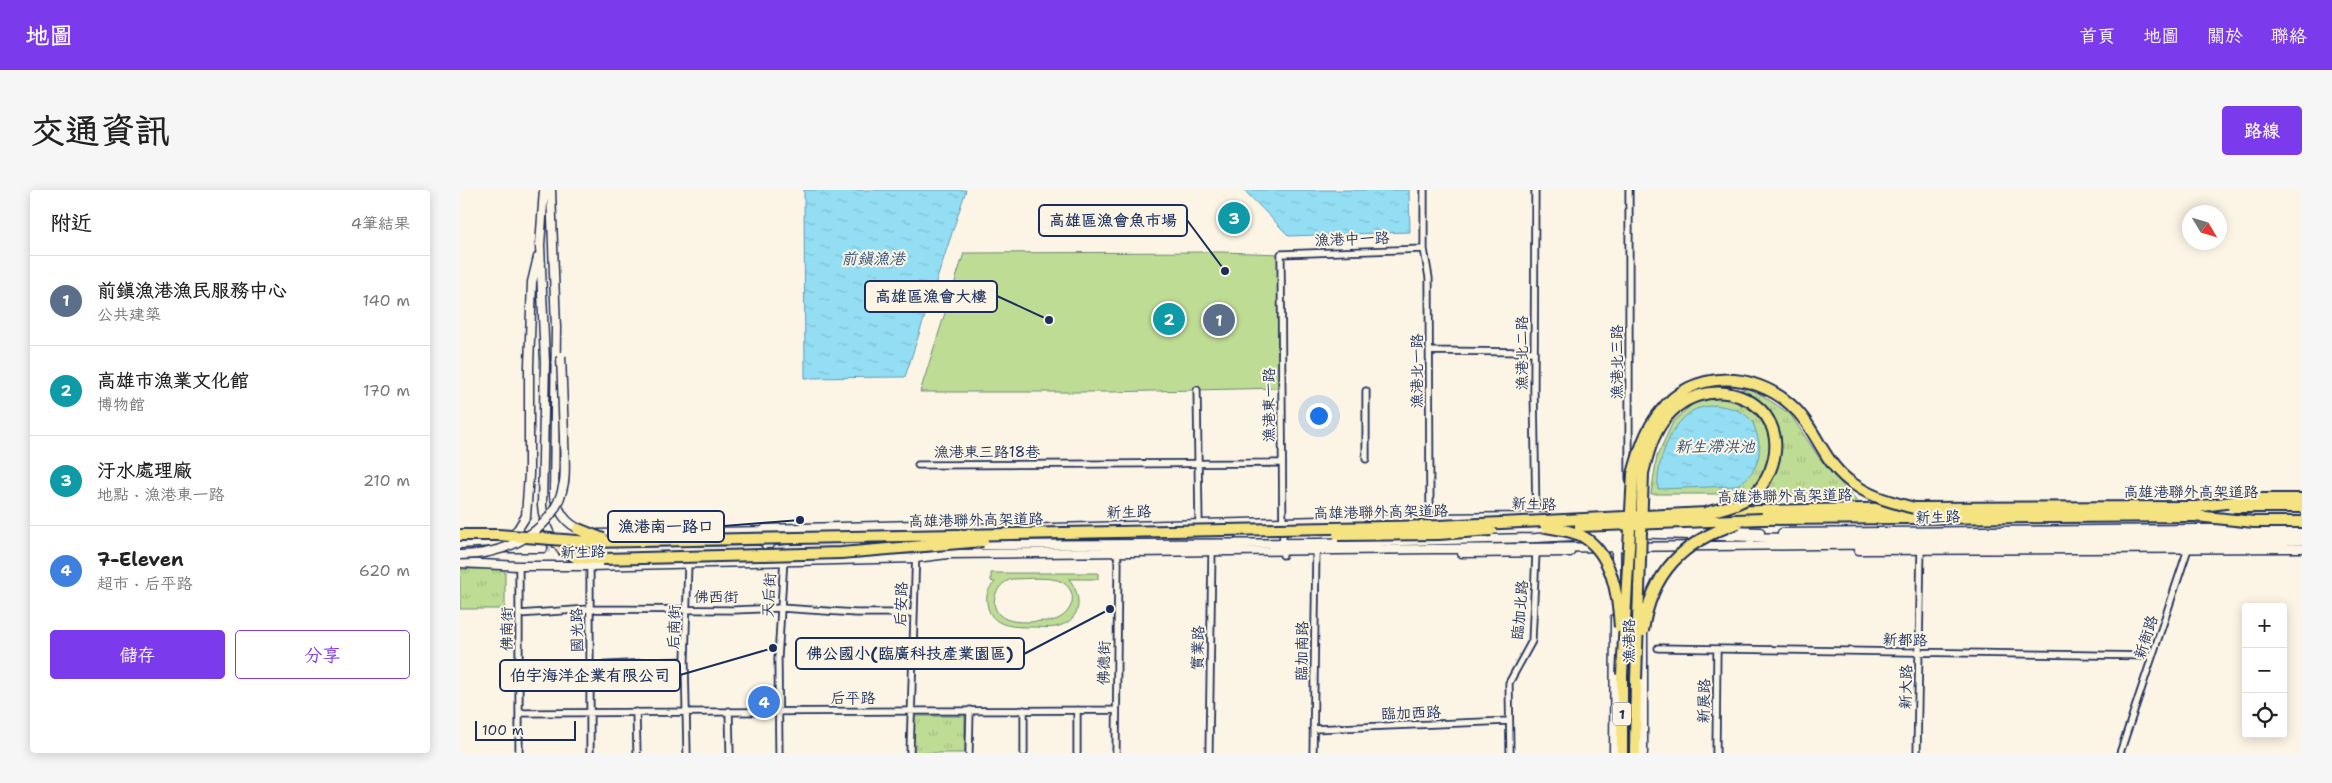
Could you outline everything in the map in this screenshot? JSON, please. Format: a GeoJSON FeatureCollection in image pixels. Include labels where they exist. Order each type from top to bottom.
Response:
{"type":"FeatureCollection","features":[{"type":"Feature","properties":{"kind":"highway"},"geometry":{"type":"LineString","coordinates":[[1622,675],[1633,474],[1639,451],[1648,429],[1660,411],[1671,400],[1690,387],[1716,379],[1736,380],[1766,388],[1793,406],[1835,468],[1847,479],[1870,496],[1914,508]]}},
{"type":"Feature","properties":{"kind":"highway"},"geometry":{"type":"LineString","coordinates":[[1636,678],[1643,473],[1657,433],[1676,408],[1697,395],[1718,391],[1745,397],[1766,415],[1776,440],[1775,454],[1766,480],[1754,495],[1734,505],[1706,512]]}},
{"type":"Feature","properties":{"kind":"highway"},"geometry":{"type":"LineString","coordinates":[[2196,511],[2254,499],[2302,499]]}},
{"type":"Feature","properties":{"kind":"highway","name":"高雄港聯外高架道路"},"geometry":{"type":"LineString","coordinates":[[460,535],[498,535],[590,542],[1429,534],[1546,527],[1762,519],[2196,511],[2302,507]]}},
{"type":"Feature","properties":{"kind":"highway","name":"高雄港聯外高架道路"},"geometry":{"type":"LineString","coordinates":[[460,544],[498,540],[590,547],[996,537],[1439,526],[1706,512],[1914,508],[2196,511],[2302,515]]}},
{"type":"Feature","properties":{"kind":"highway"},"geometry":{"type":"LineString","coordinates":[[2196,511],[2254,522],[2302,522]]}},
{"type":"Feature","properties":{"kind":"highway"},"geometry":{"type":"LineString","coordinates":[[1636,678],[1646,606],[1668,567],[1678,555],[1701,538],[1733,525],[1762,519]]}},
{"type":"Feature","properties":{"kind":"highway"},"geometry":{"type":"LineString","coordinates":[[1546,527],[1566,530],[1581,535],[1592,544],[1604,559],[1611,574],[1618,605],[1622,675]]}},
{"type":"Feature","properties":{"kind":"highway"},"geometry":{"type":"LineString","coordinates":[[578,529],[602,539],[917,530],[996,537]]}},
{"type":"Feature","properties":{"kind":"highway"},"geometry":{"type":"LineString","coordinates":[[563,550],[577,558],[603,559],[841,553],[996,537]]}},
{"type":"Feature","properties":{"kind":"highway","name":"1"},"geometry":{"type":"LineString","coordinates":[[1622,675],[1622,753]]}},
{"type":"Feature","properties":{"kind":"highway","name":"1"},"geometry":{"type":"LineString","coordinates":[[1635,753],[1636,678]]}},
{"type":"Feature","properties":{"kind":"street"},"geometry":{"type":"LineString","coordinates":[[544,190],[540,245],[545,362],[542,506],[544,524],[550,536],[563,550],[580,562],[590,566]]}},
{"type":"Feature","properties":{"kind":"street"},"geometry":{"type":"LineString","coordinates":[[551,190],[556,328],[554,496],[563,518],[578,529]]}},
{"type":"Feature","properties":{"kind":"street","name":"漁港北一路"},"geometry":{"type":"LineString","coordinates":[[1424,190],[1424,249],[1429,278],[1430,547]]}},
{"type":"Feature","properties":{"kind":"street","name":"漁港北二路"},"geometry":{"type":"LineString","coordinates":[[1535,190],[1536,516]]}},
{"type":"Feature","properties":{"kind":"street","name":"漁港北三路"},"geometry":{"type":"LineString","coordinates":[[1628,530],[1629,190]]}},
{"type":"Feature","properties":{"kind":"street"},"geometry":{"type":"LineString","coordinates":[[460,544],[507,539],[526,516],[529,474],[529,366],[532,282],[540,245]]}},
{"type":"Feature","properties":{"kind":"street","name":"漁港中一路"},"geometry":{"type":"LineString","coordinates":[[1281,254],[1424,249]]}},
{"type":"Feature","properties":{"kind":"street","name":"漁港東一路"},"geometry":{"type":"LineString","coordinates":[[1281,254],[1283,550]]}},
{"type":"Feature","properties":{"kind":"street"},"geometry":{"type":"LineString","coordinates":[[460,555],[494,552],[515,544],[539,528],[557,502],[564,483],[565,469],[561,356],[556,328]]}},
{"type":"Feature","properties":{"kind":"street"},"geometry":{"type":"LineString","coordinates":[[1430,351],[1534,352]]}},
{"type":"Feature","properties":{"kind":"street"},"geometry":{"type":"LineString","coordinates":[[1197,390],[1199,524]]}},
{"type":"Feature","properties":{"kind":"street"},"geometry":{"type":"LineString","coordinates":[[1366,391],[1366,459]]}},
{"type":"Feature","properties":{"kind":"street","name":"漁港東三路18巷"},"geometry":{"type":"LineString","coordinates":[[918,465],[1282,463]]}},
{"type":"Feature","properties":{"kind":"street","name":"新衙路"},"geometry":{"type":"LineString","coordinates":[[2120,753],[2201,510],[2216,497],[2302,495]]}},
{"type":"Feature","properties":{"kind":"street","name":"新生路"},"geometry":{"type":"LineString","coordinates":[[578,529],[603,535],[916,525],[1016,529],[1536,516],[1628,530],[1784,538],[1921,540],[2191,538],[2302,540]]}},
{"type":"Feature","properties":{"kind":"street","name":"新生路"},"geometry":{"type":"LineString","coordinates":[[2191,538],[2302,528]]}},
{"type":"Feature","properties":{"kind":"street"},"geometry":{"type":"LineString","coordinates":[[766,529],[798,548]]}},
{"type":"Feature","properties":{"kind":"street","name":"天后街"},"geometry":{"type":"LineString","coordinates":[[779,753],[781,608],[785,529]]}},
{"type":"Feature","properties":{"kind":"street","name":"新生路"},"geometry":{"type":"LineString","coordinates":[[593,552],[1116,544],[1212,551],[1283,550],[1316,553],[1430,547],[1536,550],[1616,544],[1628,530]]}},
{"type":"Feature","properties":{"kind":"street","name":"漁港路"},"geometry":{"type":"LineString","coordinates":[[1643,753],[1644,531]]}},
{"type":"Feature","properties":{"kind":"street","name":"新生路"},"geometry":{"type":"LineString","coordinates":[[460,563],[519,566],[590,566],[688,562],[916,558],[948,554],[1117,555],[1212,551],[1616,544],[1643,550],[1921,540],[2191,538],[2302,534]]}},
{"type":"Feature","properties":{"kind":"street","name":"新生路"},"geometry":{"type":"LineString","coordinates":[[2191,538],[2302,548]]}},
{"type":"Feature","properties":{"kind":"street","name":"新大路"},"geometry":{"type":"LineString","coordinates":[[1917,753],[1921,540]]}},
{"type":"Feature","properties":{"kind":"street","name":"新生路"},"geometry":{"type":"LineString","coordinates":[[460,544],[543,548]]}},
{"type":"Feature","properties":{"kind":"street","name":"佛德街"},"geometry":{"type":"LineString","coordinates":[[1116,544],[1116,753]]}},
{"type":"Feature","properties":{"kind":"street","name":"漁港路"},"geometry":{"type":"LineString","coordinates":[[1614,753],[1616,544]]}},
{"type":"Feature","properties":{"kind":"street","name":"后安路"},"geometry":{"type":"LineString","coordinates":[[910,753],[916,547]]}},
{"type":"Feature","properties":{"kind":"street","name":"臨加北路"},"geometry":{"type":"LineString","coordinates":[[1510,753],[1509,683],[1532,642],[1536,550]]}},
{"type":"Feature","properties":{"kind":"street","name":"實業路"},"geometry":{"type":"LineString","coordinates":[[1209,753],[1212,551]]}},
{"type":"Feature","properties":{"kind":"street","name":"臨加南路"},"geometry":{"type":"LineString","coordinates":[[1313,753],[1316,553]]}},
{"type":"Feature","properties":{"kind":"street","name":"后南街"},"geometry":{"type":"LineString","coordinates":[[687,753],[685,661],[688,562]]}},
{"type":"Feature","properties":{"kind":"street","name":"佛南街"},"geometry":{"type":"LineString","coordinates":[[519,566],[519,753]]}},
{"type":"Feature","properties":{"kind":"street","name":"國光路"},"geometry":{"type":"LineString","coordinates":[[590,566],[590,753]]}},
{"type":"Feature","properties":{"kind":"street","name":"佛西街"},"geometry":{"type":"LineString","coordinates":[[519,614],[589,609],[781,608],[856,613],[914,613]]}},
{"type":"Feature","properties":{"kind":"street","name":"新都路"},"geometry":{"type":"LineString","coordinates":[[1658,648],[2152,656]]}},
{"type":"Feature","properties":{"kind":"street","name":"新展路"},"geometry":{"type":"LineString","coordinates":[[1716,753],[1717,649]]}},
{"type":"Feature","properties":{"kind":"street"},"geometry":{"type":"LineString","coordinates":[[590,666],[685,661]]}},
{"type":"Feature","properties":{"kind":"street"},"geometry":{"type":"LineString","coordinates":[[969,753],[970,710]]}},
{"type":"Feature","properties":{"kind":"street"},"geometry":{"type":"LineString","coordinates":[[1024,710],[1024,753]]}},
{"type":"Feature","properties":{"kind":"street"},"geometry":{"type":"LineString","coordinates":[[1077,753],[1078,710]]}},
{"type":"Feature","properties":{"kind":"street","name":"后平路"},"geometry":{"type":"LineString","coordinates":[[518,713],[1116,710]]}},
{"type":"Feature","properties":{"kind":"street"},"geometry":{"type":"LineString","coordinates":[[729,711],[730,753]]}},
{"type":"Feature","properties":{"kind":"street"},"geometry":{"type":"LineString","coordinates":[[636,712],[637,753]]}},
{"type":"Feature","properties":{"kind":"street","name":"臨加西路"},"geometry":{"type":"LineString","coordinates":[[1313,729],[1509,722]]}},
{"type":"Feature","properties":{"kind":"green space"},"geometry":{"type":"Polygon","coordinates":[[[1221,252],[1281,254],[1281,388],[1110,392],[920,392],[964,253],[1221,252]]]}},
{"type":"Feature","properties":{"kind":"green space"},"geometry":{"type":"Polygon","coordinates":[[[1751,388],[1790,414],[1820,459],[1859,504],[1769,494],[1651,494],[1657,456],[1673,422],[1700,397],[1751,388]]]}},
{"type":"Feature","properties":{"kind":"green space"},"geometry":{"type":"Polygon","coordinates":[[[460,569],[505,569],[505,609],[460,609],[460,569]]]}},
{"type":"Feature","properties":{"kind":"green space"},"geometry":{"type":"Polygon","coordinates":[[[991,573],[1098,573],[1098,579],[1069,579],[1078,599],[1076,612],[1067,623],[1053,627],[1017,627],[997,621],[992,616],[987,602],[988,591],[995,582],[991,581],[991,573]],[[1045,578],[1012,579],[997,591],[994,604],[1000,615],[1006,619],[1021,622],[1055,620],[1062,617],[1071,606],[1072,593],[1062,582],[1045,578]]]}},
{"type":"Feature","properties":{"kind":"green space"},"geometry":{"type":"Polygon","coordinates":[[[913,716],[965,716],[965,753],[913,753],[913,716]]]}},
{"type":"Feature","properties":{"kind":"water","name":"前鎮漁港"},"geometry":{"type":"Polygon","coordinates":[[[804,190],[966,190],[905,377],[805,378],[804,190]]]}},
{"type":"Feature","properties":{"kind":"water"},"geometry":{"type":"Polygon","coordinates":[[[1244,190],[1409,190],[1410,232],[1289,236],[1244,190]]]}},
{"type":"Feature","properties":{"kind":"water","name":"新生滯洪池"},"geometry":{"type":"Polygon","coordinates":[[[1715,405],[1738,411],[1752,421],[1759,446],[1757,463],[1753,470],[1748,477],[1734,486],[1658,489],[1659,467],[1666,444],[1672,433],[1687,415],[1696,409],[1715,405]]]}},
{"type":"Feature","properties":{"kind":"tunnel"},"geometry":{"type":"LineString","coordinates":[[543,548],[593,552]]}},
{"type":"Feature","properties":{"kind":"place","name":"汙水處理廠"},"geometry":{"type":"Point","coordinates":[1234,218]}},
{"type":"Feature","properties":{"kind":"place","name":"高雄區漁會魚市場"},"geometry":{"type":"Point","coordinates":[1225,271]}},
{"type":"Feature","properties":{"kind":"place","name":"高雄市漁業文化館"},"geometry":{"type":"Point","coordinates":[1169,319]}},
{"type":"Feature","properties":{"kind":"place","name":"高雄區漁會大樓"},"geometry":{"type":"Point","coordinates":[1049,320]}},
{"type":"Feature","properties":{"kind":"place","name":"前鎮漁港漁民服務中心"},"geometry":{"type":"Point","coordinates":[1219,320]}},
{"type":"Feature","properties":{"kind":"place","name":"漁港南一路口"},"geometry":{"type":"Point","coordinates":[800,520]}},
{"type":"Feature","properties":{"kind":"place","name":"佛公國小(臨廣科技產業園區)"},"geometry":{"type":"Point","coordinates":[1110,609]}},
{"type":"Feature","properties":{"kind":"place","name":"伯宇海洋企業有限公司"},"geometry":{"type":"Point","coordinates":[773,648]}},
{"type":"Feature","properties":{"kind":"place","name":"7-Eleven"},"geometry":{"type":"Point","coordinates":[764,702]}}]}
